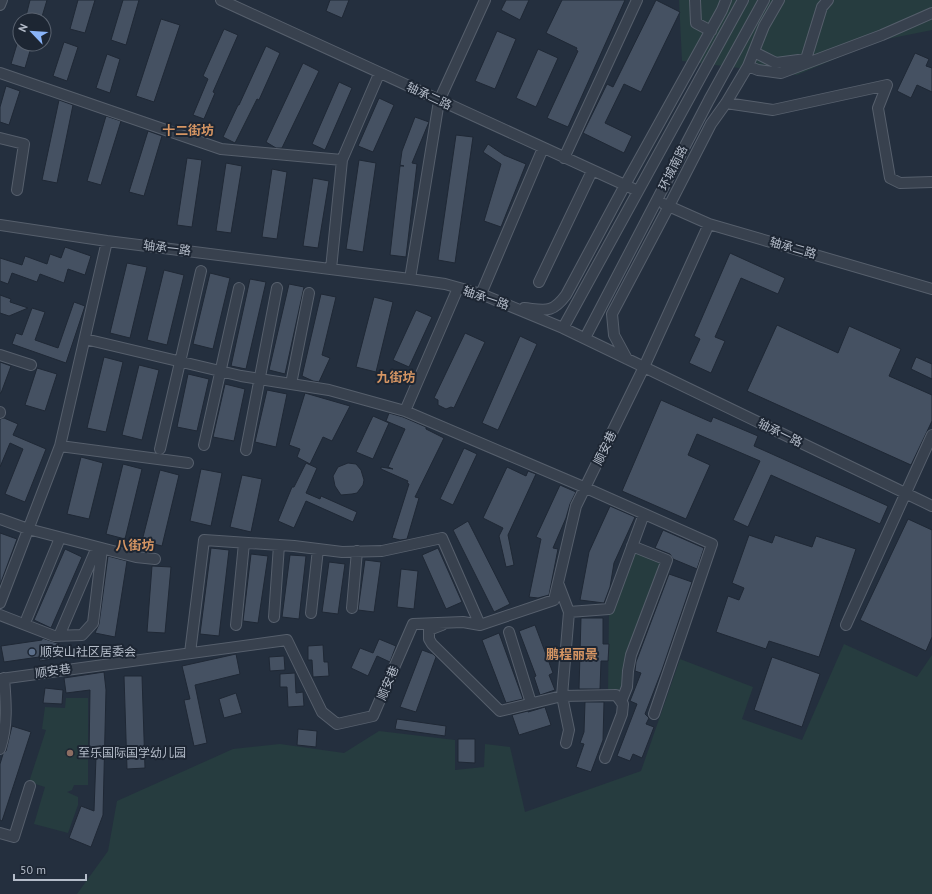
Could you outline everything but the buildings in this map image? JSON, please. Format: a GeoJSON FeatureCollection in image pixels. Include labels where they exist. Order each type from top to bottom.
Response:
{"type":"FeatureCollection","features":[{"type":"Feature","properties":{"kind":"street"},"geometry":{"type":"LineString","coordinates":[[0,5],[2,0]]}},
{"type":"Feature","properties":{"kind":"street","name":"轴承二路"},"geometry":{"type":"LineString","coordinates":[[221,0],[379,74],[638,191]]}},
{"type":"Feature","properties":{"kind":"street"},"geometry":{"type":"LineString","coordinates":[[410,279],[439,101],[485,0]]}},
{"type":"Feature","properties":{"kind":"street"},"geometry":{"type":"LineString","coordinates":[[564,158],[637,0]]}},
{"type":"Feature","properties":{"kind":"street"},"geometry":{"type":"LineString","coordinates":[[695,0],[696,23],[711,31]]}},
{"type":"Feature","properties":{"kind":"street"},"geometry":{"type":"LineString","coordinates":[[511,306],[547,310],[559,304],[566,295],[711,31],[726,0]]}},
{"type":"Feature","properties":{"kind":"street","name":"环城南路"},"geometry":{"type":"LineString","coordinates":[[563,328],[743,0]]}},
{"type":"Feature","properties":{"kind":"street","name":"环城南路"},"geometry":{"type":"LineString","coordinates":[[585,338],[709,100],[764,0]]}},
{"type":"Feature","properties":{"kind":"street"},"geometry":{"type":"LineString","coordinates":[[628,359],[614,334],[612,314],[670,206],[711,124],[726,103],[748,66],[764,26],[780,0]]}},
{"type":"Feature","properties":{"kind":"street"},"geometry":{"type":"LineString","coordinates":[[754,52],[776,63],[806,59],[822,7],[828,0]]}},
{"type":"Feature","properties":{"kind":"street"},"geometry":{"type":"LineString","coordinates":[[748,66],[758,70],[782,73],[882,35],[932,13]]}},
{"type":"Feature","properties":{"kind":"street"},"geometry":{"type":"LineString","coordinates":[[0,74],[222,149],[342,160]]}},
{"type":"Feature","properties":{"kind":"street"},"geometry":{"type":"LineString","coordinates":[[331,269],[342,160],[379,74]]}},
{"type":"Feature","properties":{"kind":"street"},"geometry":{"type":"LineString","coordinates":[[726,103],[774,110],[887,85],[878,108],[890,178],[900,183],[932,182]]}},
{"type":"Feature","properties":{"kind":"street"},"geometry":{"type":"LineString","coordinates":[[0,138],[24,144],[17,190]]}},
{"type":"Feature","properties":{"kind":"street"},"geometry":{"type":"LineString","coordinates":[[481,294],[542,148]]}},
{"type":"Feature","properties":{"kind":"street"},"geometry":{"type":"LineString","coordinates":[[539,282],[592,171]]}},
{"type":"Feature","properties":{"kind":"street","name":"轴承二路"},"geometry":{"type":"LineString","coordinates":[[657,200],[709,224],[932,289]]}},
{"type":"Feature","properties":{"kind":"street","name":"顺安巷"},"geometry":{"type":"LineString","coordinates":[[2,678],[288,640],[322,712],[337,724],[373,716],[413,624],[463,622],[480,625],[554,600],[576,506],[644,367],[709,224]]}},
{"type":"Feature","properties":{"kind":"street","name":"轴承一路"},"geometry":{"type":"LineString","coordinates":[[0,225],[445,284],[481,294],[585,338],[932,506]]}},
{"type":"Feature","properties":{"kind":"street"},"geometry":{"type":"LineString","coordinates":[[0,603],[60,446],[107,240]]}},
{"type":"Feature","properties":{"kind":"street"},"geometry":{"type":"LineString","coordinates":[[160,449],[201,271]]}},
{"type":"Feature","properties":{"kind":"street"},"geometry":{"type":"LineString","coordinates":[[204,445],[239,288]]}},
{"type":"Feature","properties":{"kind":"street"},"geometry":{"type":"LineString","coordinates":[[246,450],[277,288]]}},
{"type":"Feature","properties":{"kind":"street"},"geometry":{"type":"LineString","coordinates":[[405,411],[458,288]]}},
{"type":"Feature","properties":{"kind":"street"},"geometry":{"type":"LineString","coordinates":[[291,384],[309,293]]}},
{"type":"Feature","properties":{"kind":"street"},"geometry":{"type":"LineString","coordinates":[[85,339],[220,371],[329,390],[405,411],[586,488],[712,544],[654,714]]}},
{"type":"Feature","properties":{"kind":"street"},"geometry":{"type":"LineString","coordinates":[[0,356],[31,365]]}},
{"type":"Feature","properties":{"kind":"street"},"geometry":{"type":"LineString","coordinates":[[846,625],[932,435]]}},
{"type":"Feature","properties":{"kind":"street"},"geometry":{"type":"LineString","coordinates":[[60,446],[188,463]]}},
{"type":"Feature","properties":{"kind":"street"},"geometry":{"type":"LineString","coordinates":[[569,612],[609,609],[644,514]]}},
{"type":"Feature","properties":{"kind":"street"},"geometry":{"type":"LineString","coordinates":[[0,519],[28,529],[136,558],[155,559]]}},
{"type":"Feature","properties":{"kind":"street"},"geometry":{"type":"LineString","coordinates":[[27,618],[60,538]]}},
{"type":"Feature","properties":{"kind":"street"},"geometry":{"type":"LineString","coordinates":[[190,653],[204,540],[279,545],[342,552],[382,551],[442,538],[480,625]]}},
{"type":"Feature","properties":{"kind":"street"},"geometry":{"type":"LineString","coordinates":[[236,624],[244,543]]}},
{"type":"Feature","properties":{"kind":"street"},"geometry":{"type":"LineString","coordinates":[[274,616],[279,545]]}},
{"type":"Feature","properties":{"kind":"street"},"geometry":{"type":"LineString","coordinates":[[621,702],[628,687],[628,671],[631,655],[667,560],[632,546]]}},
{"type":"Feature","properties":{"kind":"street"},"geometry":{"type":"LineString","coordinates":[[59,636],[100,548]]}},
{"type":"Feature","properties":{"kind":"street"},"geometry":{"type":"LineString","coordinates":[[0,615],[54,636],[82,635],[93,623],[100,548]]}},
{"type":"Feature","properties":{"kind":"street"},"geometry":{"type":"LineString","coordinates":[[311,613],[318,549]]}},
{"type":"Feature","properties":{"kind":"street"},"geometry":{"type":"LineString","coordinates":[[352,608],[357,551]]}},
{"type":"Feature","properties":{"kind":"street"},"geometry":{"type":"LineString","coordinates":[[558,583],[569,612],[562,696],[569,730],[566,743]]}},
{"type":"Feature","properties":{"kind":"street"},"geometry":{"type":"LineString","coordinates":[[450,623],[429,630],[432,644],[500,711],[562,696],[616,695],[623,704],[622,714],[605,758]]}},
{"type":"Feature","properties":{"kind":"street"},"geometry":{"type":"LineString","coordinates":[[509,632],[531,704]]}},
{"type":"Feature","properties":{"kind":"street"},"geometry":{"type":"LineString","coordinates":[[0,749],[4,738],[6,717],[2,678]]}},
{"type":"Feature","properties":{"kind":"street"},"geometry":{"type":"LineString","coordinates":[[0,833],[14,837],[30,786]]}},
{"type":"Feature","properties":{"kind":"green space"},"geometry":{"type":"Polygon","coordinates":[[[679,0],[932,0],[932,30],[877,41],[797,75],[682,61],[679,0]]]}},
{"type":"Feature","properties":{"kind":"green space"},"geometry":{"type":"Polygon","coordinates":[[[632,546],[667,560],[631,655],[621,702],[608,695],[609,609],[632,546]]]}},
{"type":"Feature","properties":{"kind":"green space"},"geometry":{"type":"Polygon","coordinates":[[[844,644],[917,677],[932,655],[932,894],[77,894],[108,851],[117,801],[233,749],[280,744],[344,753],[379,731],[455,740],[455,770],[484,767],[485,744],[510,747],[525,812],[641,771],[680,659],[753,687],[742,719],[802,740],[844,644]]]}},
{"type":"Feature","properties":{"kind":"green space"},"geometry":{"type":"Polygon","coordinates":[[[66,698],[88,698],[88,785],[74,785],[72,790],[67,792],[78,797],[78,805],[68,833],[34,824],[45,787],[29,782],[46,730],[42,729],[45,707],[65,708],[66,698]]]}},
{"type":"Feature","properties":{"kind":"place","name":"顺安山社区居委会"},"geometry":{"type":"Point","coordinates":[32,652]}},
{"type":"Feature","properties":{"kind":"place","name":"至乐国际国学幼儿园"},"geometry":{"type":"Point","coordinates":[70,753]}},
{"type":"Feature","properties":{"kind":"district","name":"十二街坊"},"geometry":{"type":"Point","coordinates":[188,130]}},
{"type":"Feature","properties":{"kind":"district","name":"九街坊"},"geometry":{"type":"Point","coordinates":[396,377]}},
{"type":"Feature","properties":{"kind":"district","name":"八街坊"},"geometry":{"type":"Point","coordinates":[135,545]}},
{"type":"Feature","properties":{"kind":"district","name":"鹏程丽景"},"geometry":{"type":"Point","coordinates":[572,654]}}]}
